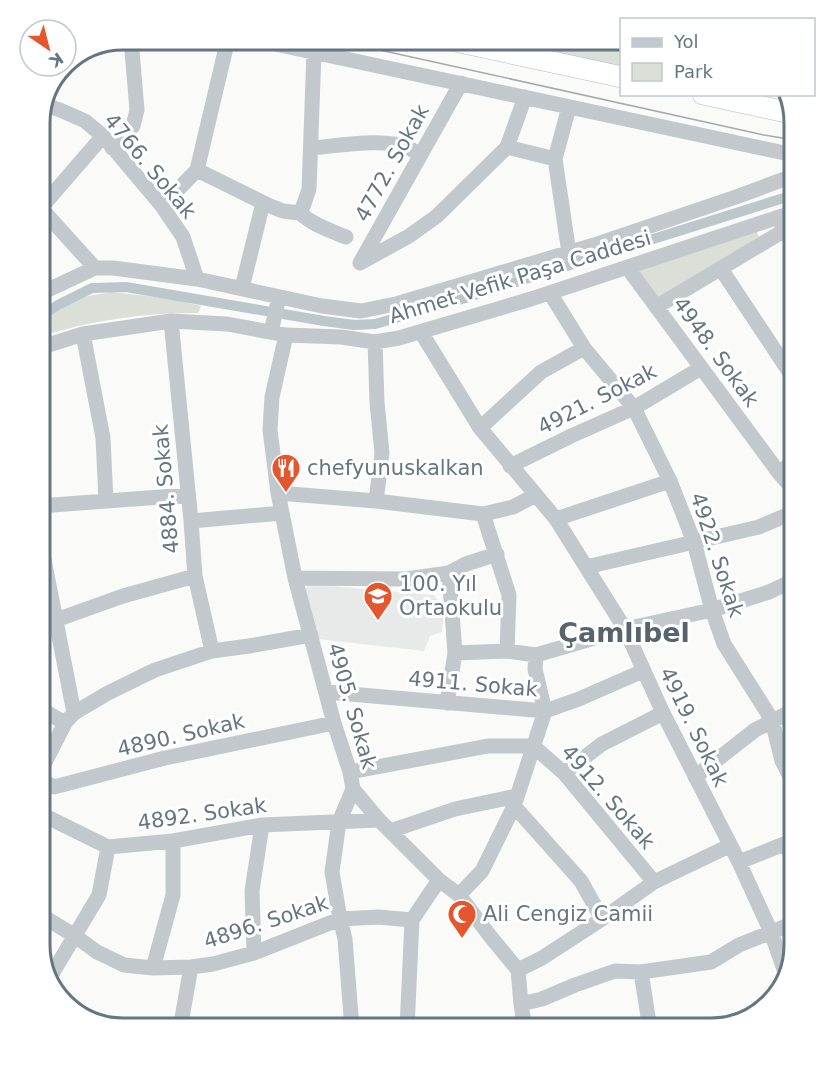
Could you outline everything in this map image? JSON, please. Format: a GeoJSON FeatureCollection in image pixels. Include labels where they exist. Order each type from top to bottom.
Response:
{"type":"FeatureCollection","features":[{"type":"Feature","properties":{"kind":"highway"},"geometry":{"type":"LineString","coordinates":[[497,50],[620,77]]}},
{"type":"Feature","properties":{"kind":"highway"},"geometry":{"type":"LineString","coordinates":[[712,96],[783,111]]}},
{"type":"Feature","properties":{"kind":"street"},"geometry":{"type":"LineString","coordinates":[[50,198],[107,142],[132,126],[137,110],[132,50]]}},
{"type":"Feature","properties":{"kind":"street"},"geometry":{"type":"LineString","coordinates":[[162,206],[197,170],[225,50]]}},
{"type":"Feature","properties":{"kind":"street"},"geometry":{"type":"LineString","coordinates":[[304,50],[784,153]]}},
{"type":"Feature","properties":{"kind":"street"},"geometry":{"type":"LineString","coordinates":[[300,213],[309,189],[314,52]]}},
{"type":"Feature","properties":{"kind":"street","name":"4772. Sokak"},"geometry":{"type":"LineString","coordinates":[[461,83],[360,263],[409,236],[437,216],[507,147]]}},
{"type":"Feature","properties":{"kind":"street"},"geometry":{"type":"LineString","coordinates":[[525,97],[507,147],[555,159]]}},
{"type":"Feature","properties":{"kind":"street"},"geometry":{"type":"LineString","coordinates":[[569,106],[555,159],[569,253]]}},
{"type":"Feature","properties":{"kind":"street","name":"4766. Sokak"},"geometry":{"type":"LineString","coordinates":[[52,107],[85,121],[107,142],[162,206],[183,237],[197,279]]}},
{"type":"Feature","properties":{"kind":"street"},"geometry":{"type":"LineString","coordinates":[[311,148],[373,143],[401,145],[420,156]]}},
{"type":"Feature","properties":{"kind":"street"},"geometry":{"type":"LineString","coordinates":[[197,170],[263,203],[283,211],[300,213],[316,225],[346,237]]}},
{"type":"Feature","properties":{"kind":"street"},"geometry":{"type":"LineString","coordinates":[[50,289],[94,268],[113,268],[197,279],[242,288],[277,307],[322,306],[361,311],[396,304],[569,253],[784,179]]}},
{"type":"Feature","properties":{"kind":"street"},"geometry":{"type":"LineString","coordinates":[[242,288],[263,203]]}},
{"type":"Feature","properties":{"kind":"street"},"geometry":{"type":"LineString","coordinates":[[50,219],[94,268]]}},
{"type":"Feature","properties":{"kind":"street","name":"Ahmet Vefik Paşa Caddesi"},"geometry":{"type":"LineString","coordinates":[[50,344],[83,334],[171,321],[227,324],[279,333],[341,337],[375,342],[421,332],[784,220]]}},
{"type":"Feature","properties":{"kind":"street"},"geometry":{"type":"LineString","coordinates":[[656,307],[721,269],[781,223],[784,228]]}},
{"type":"Feature","properties":{"kind":"street","name":"4948. Sokak"},"geometry":{"type":"LineString","coordinates":[[627,267],[784,479]]}},
{"type":"Feature","properties":{"kind":"street"},"geometry":{"type":"LineString","coordinates":[[721,269],[784,363]]}},
{"type":"Feature","properties":{"kind":"street","name":"4922. Sokak"},"geometry":{"type":"LineString","coordinates":[[549,293],[584,348],[634,408],[670,481],[694,542],[712,610],[724,644],[772,720],[784,764]]}},
{"type":"Feature","properties":{"kind":"street","name":"4905. Sokak"},"geometry":{"type":"LineString","coordinates":[[277,307],[279,333],[270,430],[278,493],[295,578],[353,789],[384,825],[439,880],[459,895],[519,970]]}},
{"type":"Feature","properties":{"kind":"street","name":"4884. Sokak"},"geometry":{"type":"LineString","coordinates":[[171,321],[195,576],[212,651]]}},
{"type":"Feature","properties":{"kind":"street","name":"4919. Sokak"},"geometry":{"type":"LineString","coordinates":[[421,332],[480,428],[556,519],[625,629],[663,713],[739,862],[771,932],[781,962]]}},
{"type":"Feature","properties":{"kind":"street"},"geometry":{"type":"LineString","coordinates":[[83,334],[103,438],[106,501]]}},
{"type":"Feature","properties":{"kind":"street"},"geometry":{"type":"LineString","coordinates":[[375,342],[382,453],[376,501]]}},
{"type":"Feature","properties":{"kind":"street"},"geometry":{"type":"LineString","coordinates":[[480,428],[541,372],[584,348]]}},
{"type":"Feature","properties":{"kind":"street","name":"4921. Sokak"},"geometry":{"type":"LineString","coordinates":[[510,466],[634,408],[702,368]]}},
{"type":"Feature","properties":{"kind":"street"},"geometry":{"type":"LineString","coordinates":[[779,473],[784,469]]}},
{"type":"Feature","properties":{"kind":"street"},"geometry":{"type":"LineString","coordinates":[[556,519],[670,481]]}},
{"type":"Feature","properties":{"kind":"street"},"geometry":{"type":"LineString","coordinates":[[278,493],[376,501],[483,514],[513,507],[536,495]]}},
{"type":"Feature","properties":{"kind":"street"},"geometry":{"type":"LineString","coordinates":[[50,505],[188,495]]}},
{"type":"Feature","properties":{"kind":"street"},"geometry":{"type":"LineString","coordinates":[[191,521],[282,513]]}},
{"type":"Feature","properties":{"kind":"street"},"geometry":{"type":"LineString","coordinates":[[483,514],[509,595],[507,651]]}},
{"type":"Feature","properties":{"kind":"street"},"geometry":{"type":"LineString","coordinates":[[586,567],[759,527],[784,516]]}},
{"type":"Feature","properties":{"kind":"street"},"geometry":{"type":"LineString","coordinates":[[295,578],[406,579],[449,573],[466,564],[497,554]]}},
{"type":"Feature","properties":{"kind":"street"},"geometry":{"type":"LineString","coordinates":[[447,703],[455,652],[449,573]]}},
{"type":"Feature","properties":{"kind":"street"},"geometry":{"type":"LineString","coordinates":[[56,620],[123,596],[195,576]]}},
{"type":"Feature","properties":{"kind":"street"},"geometry":{"type":"LineString","coordinates":[[455,652],[507,651],[536,655],[625,629],[712,610],[769,592],[784,585]]}},
{"type":"Feature","properties":{"kind":"street"},"geometry":{"type":"LineString","coordinates":[[50,590],[70,718]]}},
{"type":"Feature","properties":{"kind":"street"},"geometry":{"type":"LineString","coordinates":[[50,754],[70,718],[108,693],[155,670],[212,651],[311,635]]}},
{"type":"Feature","properties":{"kind":"street"},"geometry":{"type":"LineString","coordinates":[[459,895],[482,871],[515,801],[545,711],[535,669],[536,655]]}},
{"type":"Feature","properties":{"kind":"street","name":"4911. Sokak"},"geometry":{"type":"LineString","coordinates":[[327,692],[545,711],[644,671]]}},
{"type":"Feature","properties":{"kind":"street"},"geometry":{"type":"LineString","coordinates":[[50,712],[70,718]]}},
{"type":"Feature","properties":{"kind":"street"},"geometry":{"type":"LineString","coordinates":[[564,773],[602,744],[663,713]]}},
{"type":"Feature","properties":{"kind":"street"},"geometry":{"type":"LineString","coordinates":[[695,777],[755,730],[784,715]]}},
{"type":"Feature","properties":{"kind":"street","name":"4890. Sokak"},"geometry":{"type":"LineString","coordinates":[[50,785],[54,787],[165,758],[334,723]]}},
{"type":"Feature","properties":{"kind":"street","name":"4912. Sokak"},"geometry":{"type":"LineString","coordinates":[[350,772],[488,746],[533,746],[564,773],[654,882]]}},
{"type":"Feature","properties":{"kind":"street"},"geometry":{"type":"LineString","coordinates":[[351,1018],[345,939],[332,872],[339,822],[353,789]]}},
{"type":"Feature","properties":{"kind":"street"},"geometry":{"type":"LineString","coordinates":[[515,801],[581,881],[602,919]]}},
{"type":"Feature","properties":{"kind":"street","name":"4892. Sokak"},"geometry":{"type":"LineString","coordinates":[[108,847],[172,841],[262,825],[339,822],[384,825],[455,808],[515,801]]}},
{"type":"Feature","properties":{"kind":"street"},"geometry":{"type":"LineString","coordinates":[[50,818],[108,847],[99,895],[54,971]]}},
{"type":"Feature","properties":{"kind":"street"},"geometry":{"type":"LineString","coordinates":[[254,953],[252,891],[262,825]]}},
{"type":"Feature","properties":{"kind":"street"},"geometry":{"type":"LineString","coordinates":[[153,968],[173,895],[172,841]]}},
{"type":"Feature","properties":{"kind":"street"},"geometry":{"type":"LineString","coordinates":[[739,862],[784,844]]}},
{"type":"Feature","properties":{"kind":"street"},"geometry":{"type":"LineString","coordinates":[[523,1018],[519,970],[542,958],[602,919],[654,882],[729,846]]}},
{"type":"Feature","properties":{"kind":"street"},"geometry":{"type":"LineString","coordinates":[[408,1018],[412,920],[439,880]]}},
{"type":"Feature","properties":{"kind":"street","name":"4896. Sokak"},"geometry":{"type":"LineString","coordinates":[[50,921],[97,952],[124,965],[153,968],[213,964],[254,953],[340,919],[378,917],[412,920]]}},
{"type":"Feature","properties":{"kind":"street"},"geometry":{"type":"LineString","coordinates":[[521,1004],[542,999],[615,971],[641,972],[711,962],[739,945],[784,927]]}},
{"type":"Feature","properties":{"kind":"street"},"geometry":{"type":"LineString","coordinates":[[182,1018],[191,967]]}},
{"type":"Feature","properties":{"kind":"street"},"geometry":{"type":"LineString","coordinates":[[641,972],[648,1018]]}},
{"type":"Feature","properties":{"kind":"shaded area","name":"100. Yıl Ortaokulu"},"geometry":{"type":"Polygon","coordinates":[[[309,584],[434,595],[444,610],[442,632],[430,636],[424,651],[318,639],[305,593],[309,584]]]}},
{"type":"Feature","properties":{"kind":"green space"},"geometry":{"type":"Polygon","coordinates":[[[545,50],[620,50],[620,67],[545,50]]]}},
{"type":"Feature","properties":{"kind":"green space"},"geometry":{"type":"Polygon","coordinates":[[[756,230],[759,237],[659,300],[638,270],[756,230]]]}},
{"type":"Feature","properties":{"kind":"green space"},"geometry":{"type":"Polygon","coordinates":[[[112,292],[172,299],[201,306],[198,313],[157,314],[117,319],[50,334],[50,314],[88,296],[112,292]]]}},
{"type":"Feature","properties":{"kind":"waterway"},"geometry":{"type":"LineString","coordinates":[[50,310],[92,288],[126,287],[324,321],[354,325],[375,324],[784,198]]}},
{"type":"Feature","properties":{"kind":"tram line"},"geometry":{"type":"LineString","coordinates":[[380,50],[784,138]]}},
{"type":"Feature","properties":{"kind":"place","name":"chefyunuskalkan"},"geometry":{"type":"Point","coordinates":[286,494]}},
{"type":"Feature","properties":{"kind":"place","name":"100. Yıl Ortaokulu"},"geometry":{"type":"Point","coordinates":[378,622]}},
{"type":"Feature","properties":{"kind":"place","name":"Ali Cengiz Camii"},"geometry":{"type":"Point","coordinates":[462,940]}},
{"type":"Feature","properties":{"kind":"district","name":"Çamlıbel"},"geometry":{"type":"Point","coordinates":[624,633]}}]}
